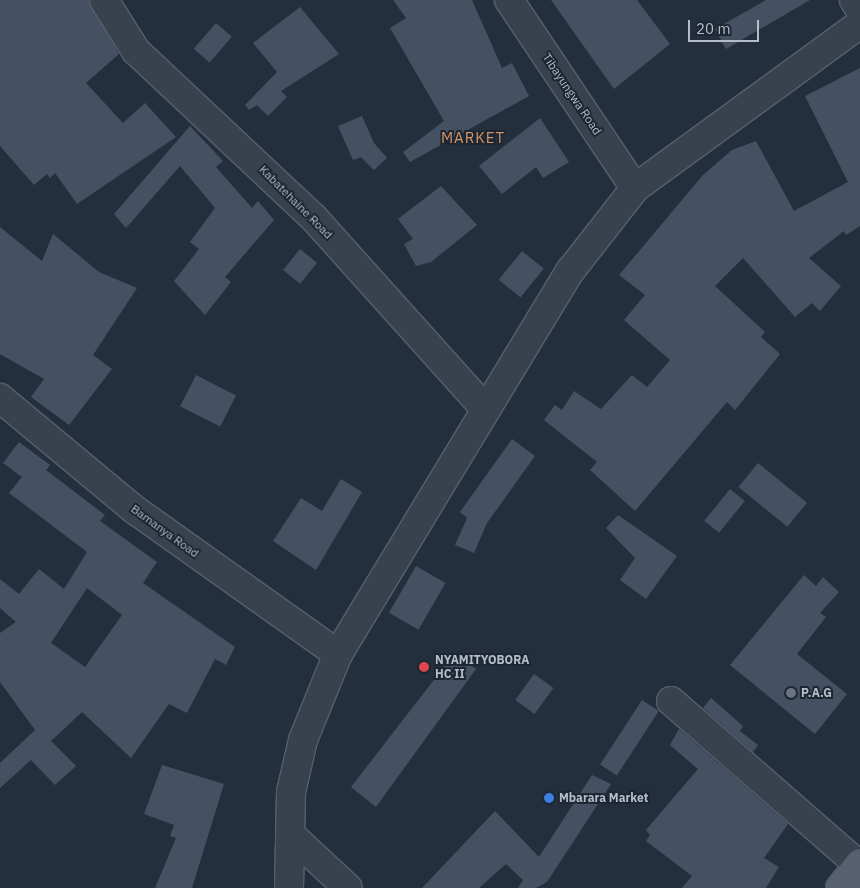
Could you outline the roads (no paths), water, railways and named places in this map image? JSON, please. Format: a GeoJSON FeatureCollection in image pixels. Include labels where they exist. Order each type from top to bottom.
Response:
{"type":"FeatureCollection","features":[{"type":"Feature","properties":{"kind":"main road"},"geometry":{"type":"LineString","coordinates":[[840,888],[859,864]]}},
{"type":"Feature","properties":{"kind":"street","name":"Kabatehaine Road"},"geometry":{"type":"LineString","coordinates":[[104,0],[136,51],[313,217],[485,409]]}},
{"type":"Feature","properties":{"kind":"street","name":"Tibayungwa Road"},"geometry":{"type":"LineString","coordinates":[[510,0],[635,188]]}},
{"type":"Feature","properties":{"kind":"street"},"geometry":{"type":"LineString","coordinates":[[854,0],[860,10]]}},
{"type":"Feature","properties":{"kind":"street"},"geometry":{"type":"LineString","coordinates":[[289,888],[292,836],[290,792],[303,740],[338,654],[571,270],[635,188],[860,24]]}},
{"type":"Feature","properties":{"kind":"street","name":"Bamanya Road"},"geometry":{"type":"LineString","coordinates":[[0,398],[135,510],[338,654]]}},
{"type":"Feature","properties":{"kind":"street"},"geometry":{"type":"LineString","coordinates":[[671,701],[859,864]]}},
{"type":"Feature","properties":{"kind":"street"},"geometry":{"type":"LineString","coordinates":[[292,836],[348,888]]}},
{"type":"Feature","properties":{"kind":"place","name":"NYAMITYOBORA HC II"},"geometry":{"type":"Point","coordinates":[424,667]}},
{"type":"Feature","properties":{"kind":"place","name":"P.A.G"},"geometry":{"type":"Point","coordinates":[791,693]}},
{"type":"Feature","properties":{"kind":"place","name":"Mbarara Market"},"geometry":{"type":"Point","coordinates":[549,798]}},
{"type":"Feature","properties":{"kind":"district","name":"MARKET"},"geometry":{"type":"Point","coordinates":[473,138]}}]}
